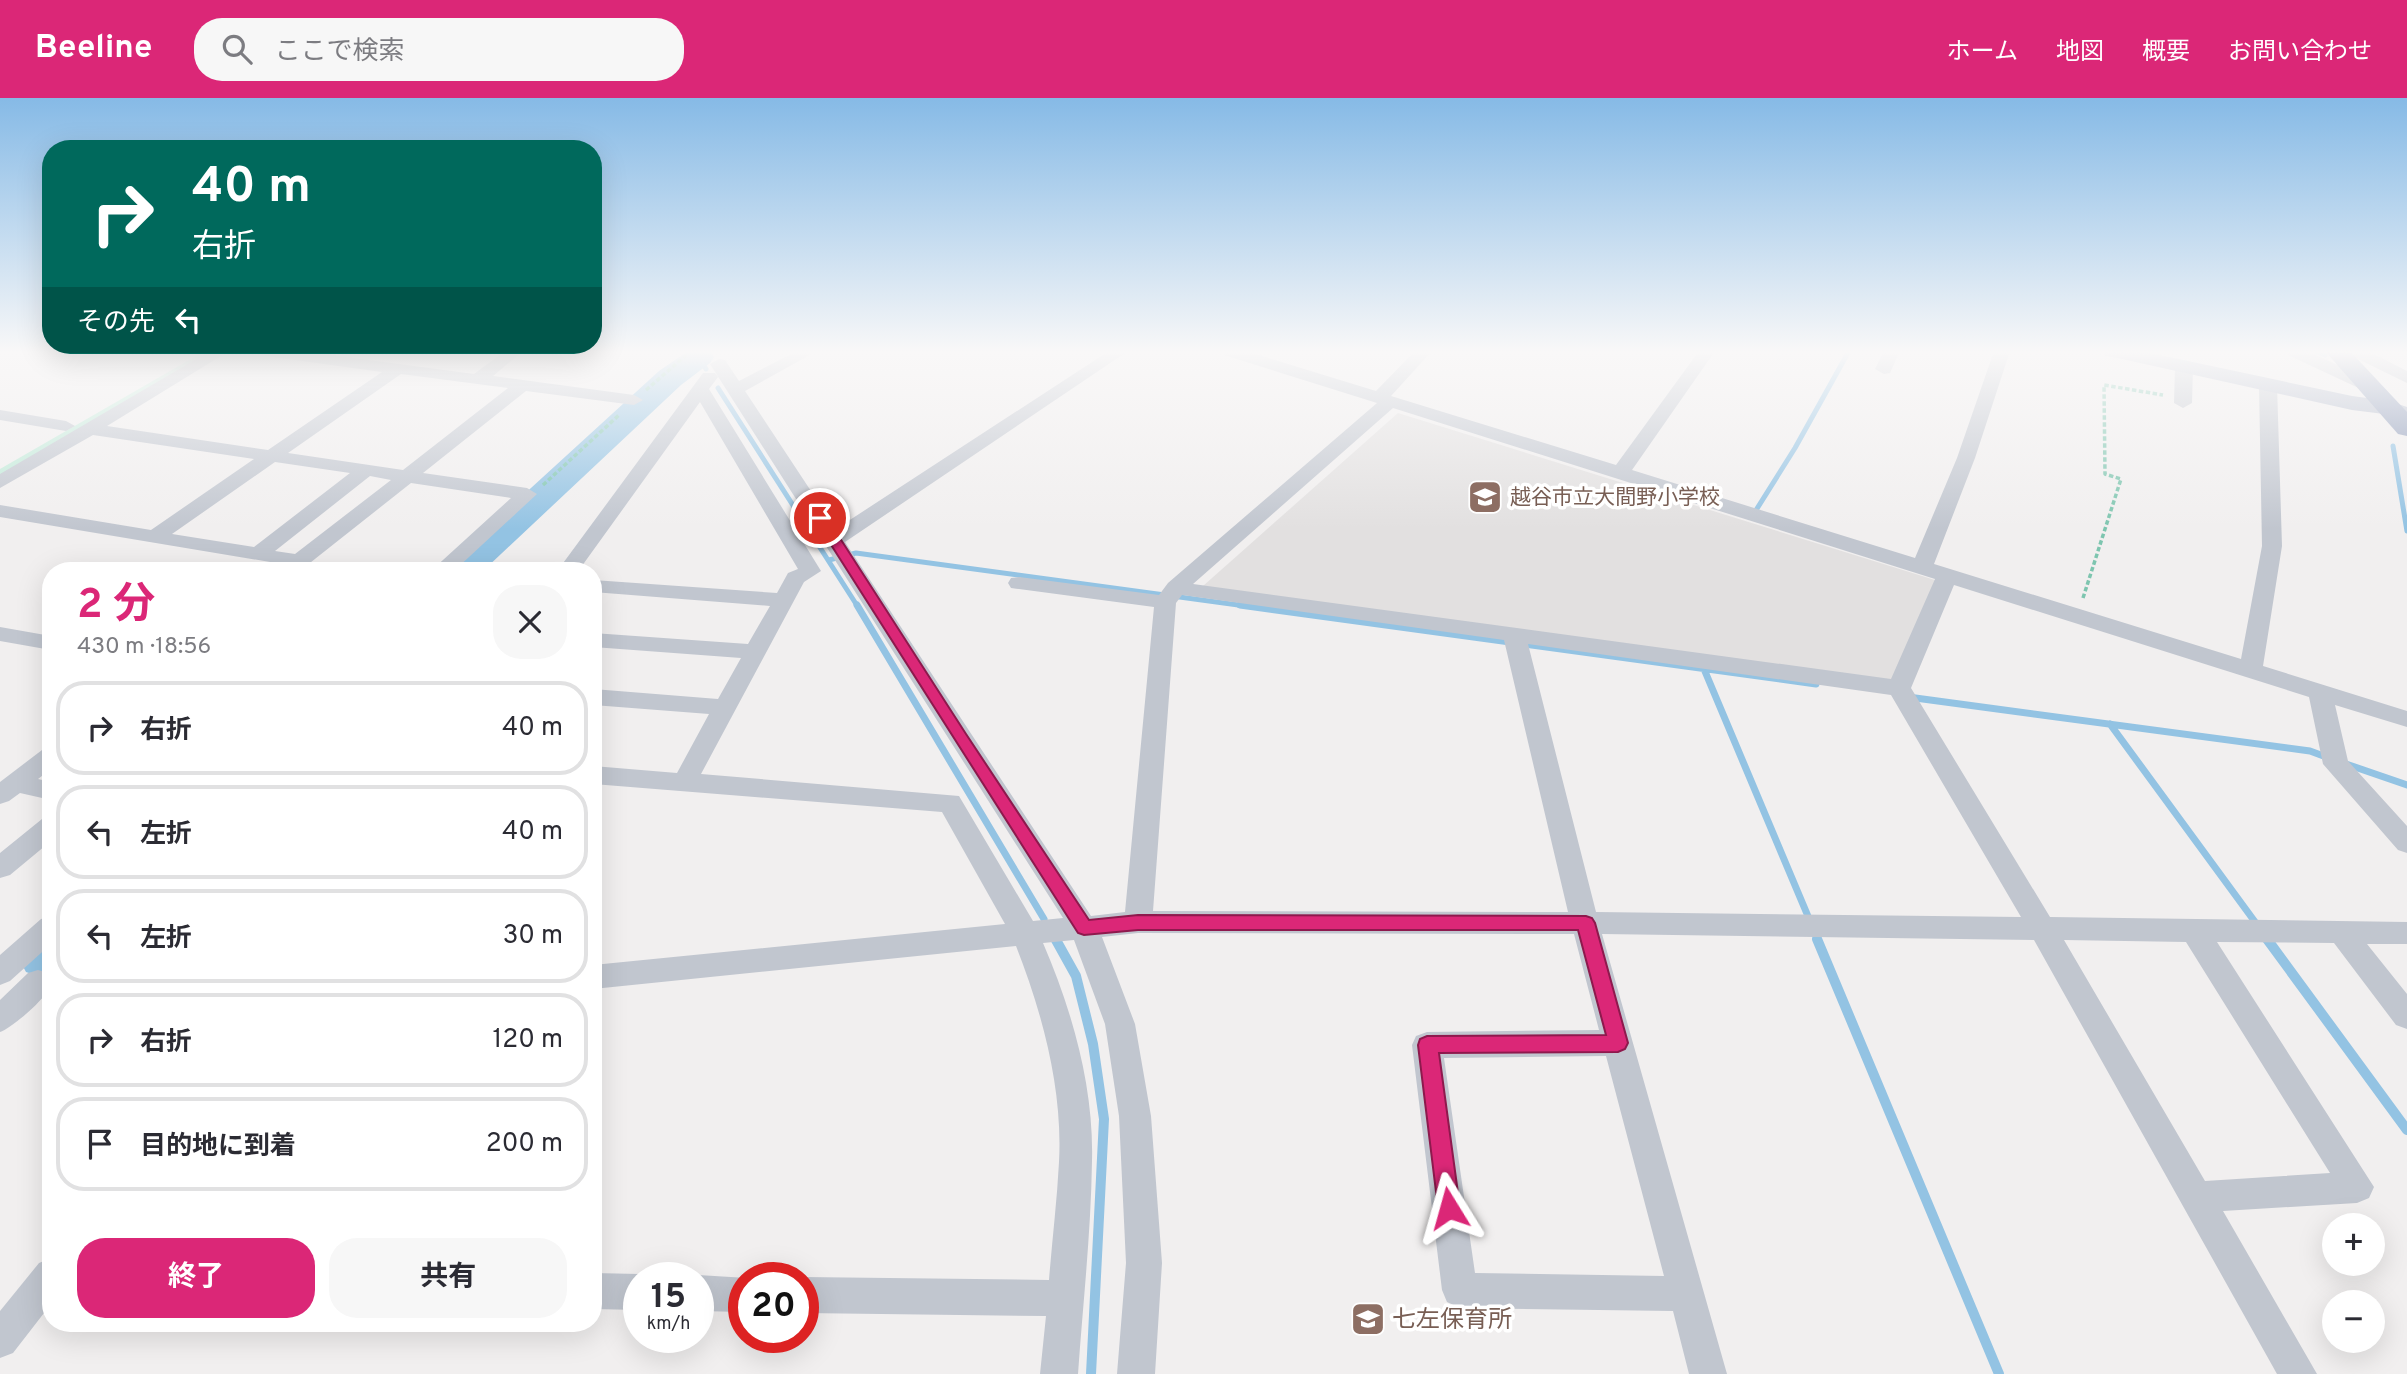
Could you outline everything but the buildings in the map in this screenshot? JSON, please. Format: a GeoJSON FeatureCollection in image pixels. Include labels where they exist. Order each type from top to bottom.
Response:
{"type":"FeatureCollection","features":[{"type":"Feature","properties":{"kind":"highway"},"geometry":{"type":"LineString","coordinates":[[2402,411],[2407,428]]}},
{"type":"Feature","properties":{"kind":"street"},"geometry":{"type":"LineString","coordinates":[[0,464],[93,411]]}},
{"type":"Feature","properties":{"kind":"street"},"geometry":{"type":"LineString","coordinates":[[0,482],[121,411]]}},
{"type":"Feature","properties":{"kind":"street"},"geometry":{"type":"LineString","coordinates":[[154,537],[338,411]]}},
{"type":"Feature","properties":{"kind":"street"},"geometry":{"type":"LineString","coordinates":[[299,562],[491,411]]}},
{"type":"Feature","properties":{"kind":"street"},"geometry":{"type":"LineString","coordinates":[[575,562],[686,411]]}},
{"type":"Feature","properties":{"kind":"street"},"geometry":{"type":"LineString","coordinates":[[684,782],[796,578],[810,571],[713,411]]}},
{"type":"Feature","properties":{"kind":"street"},"geometry":{"type":"LineString","coordinates":[[750,411],[1084,928],[1121,1024],[1135,1116],[1144,1263],[1136,1374]]}},
{"type":"Feature","properties":{"kind":"street"},"geometry":{"type":"LineString","coordinates":[[835,539],[1030,411]]}},
{"type":"Feature","properties":{"kind":"street"},"geometry":{"type":"LineString","coordinates":[[1138,922],[1170,595],[1372,411]]}},
{"type":"Feature","properties":{"kind":"street"},"geometry":{"type":"LineString","coordinates":[[1418,411],[2407,719]]}},
{"type":"Feature","properties":{"kind":"street"},"geometry":{"type":"LineString","coordinates":[[1620,473],[1665,411]]}},
{"type":"Feature","properties":{"kind":"street"},"geometry":{"type":"LineString","coordinates":[[1982,411],[1899,688],[2042,928],[2298,1374]]}},
{"type":"Feature","properties":{"kind":"street"},"geometry":{"type":"LineString","coordinates":[[2251,670],[2272,546],[2269,411]]}},
{"type":"Feature","properties":{"kind":"street"},"geometry":{"type":"LineString","coordinates":[[0,415],[66,426]]}},
{"type":"Feature","properties":{"kind":"street"},"geometry":{"type":"LineString","coordinates":[[90,429],[527,494]]}},
{"type":"Feature","properties":{"kind":"street"},"geometry":{"type":"LineString","coordinates":[[258,554],[366,470]]}},
{"type":"Feature","properties":{"kind":"street"},"geometry":{"type":"LineString","coordinates":[[452,562],[527,494]]}},
{"type":"Feature","properties":{"kind":"street"},"geometry":{"type":"LineString","coordinates":[[0,511],[258,554],[282,562]]}},
{"type":"Feature","properties":{"kind":"street"},"geometry":{"type":"LineString","coordinates":[[1019,583],[1170,595],[1514,634],[1899,688]]}},
{"type":"Feature","properties":{"kind":"street"},"geometry":{"type":"LineString","coordinates":[[602,587],[784,600]]}},
{"type":"Feature","properties":{"kind":"street"},"geometry":{"type":"LineString","coordinates":[[0,634],[42,641]]}},
{"type":"Feature","properties":{"kind":"street"},"geometry":{"type":"LineString","coordinates":[[1514,634],[1586,923],[1708,1374]]}},
{"type":"Feature","properties":{"kind":"street"},"geometry":{"type":"LineString","coordinates":[[602,641],[756,652]]}},
{"type":"Feature","properties":{"kind":"street"},"geometry":{"type":"LineString","coordinates":[[2320,692],[2336,764],[2407,843]]}},
{"type":"Feature","properties":{"kind":"street"},"geometry":{"type":"LineString","coordinates":[[602,698],[725,707]]}},
{"type":"Feature","properties":{"kind":"street"},"geometry":{"type":"LineString","coordinates":[[5,790],[42,763]]}},
{"type":"Feature","properties":{"kind":"street"},"geometry":{"type":"LineString","coordinates":[[602,776],[950,803],[1025,933],[1045,982],[1063,1048],[1071,1095],[1076,1159],[1059,1374]]}},
{"type":"Feature","properties":{"kind":"street"},"geometry":{"type":"LineString","coordinates":[[5,790],[42,791]]}},
{"type":"Feature","properties":{"kind":"street"},"geometry":{"type":"LineString","coordinates":[[0,868],[42,833]]}},
{"type":"Feature","properties":{"kind":"street"},"geometry":{"type":"LineString","coordinates":[[602,976],[1138,922],[1586,923],[2407,933]]}},
{"type":"Feature","properties":{"kind":"street"},"geometry":{"type":"LineString","coordinates":[[2194,930],[2357,1187],[2197,1197]]}},
{"type":"Feature","properties":{"kind":"street"},"geometry":{"type":"LineString","coordinates":[[2341,932],[2407,1016]]}},
{"type":"Feature","properties":{"kind":"street"},"geometry":{"type":"LineString","coordinates":[[0,972],[42,935]]}},
{"type":"Feature","properties":{"kind":"street"},"geometry":{"type":"LineString","coordinates":[[0,982],[42,983]]}},
{"type":"Feature","properties":{"kind":"street"},"geometry":{"type":"LineString","coordinates":[[0,1018],[42,985]]}},
{"type":"Feature","properties":{"kind":"street"},"geometry":{"type":"LineString","coordinates":[[1618,1043],[1427,1045],[1460,1290],[1686,1294]]}},
{"type":"Feature","properties":{"kind":"street"},"geometry":{"type":"LineString","coordinates":[[0,1340],[42,1289]]}},
{"type":"Feature","properties":{"kind":"street"},"geometry":{"type":"LineString","coordinates":[[602,1292],[623,1292]]}},
{"type":"Feature","properties":{"kind":"street"},"geometry":{"type":"LineString","coordinates":[[819,1294],[1066,1298]]}},
{"type":"Feature","properties":{"kind":"path"},"geometry":{"type":"LineString","coordinates":[[527,494],[539,489],[623,411]]}},
{"type":"Feature","properties":{"kind":"path"},"geometry":{"type":"LineString","coordinates":[[2078,616],[2121,479],[2105,474],[2104,411]]}},
{"type":"Feature","properties":{"kind":"shaded area","name":"越谷市立大間野小学校"},"geometry":{"type":"Polygon","coordinates":[[[1398,413],[1935,580],[1893,684],[1203,586],[1398,413]]]}},
{"type":"Feature","properties":{"kind":"green space"},"geometry":{"type":"Polygon","coordinates":[[[101,411],[113,411],[0,477],[0,469],[101,411]]]}},
{"type":"Feature","properties":{"kind":"waterway"},"geometry":{"type":"LineString","coordinates":[[472,562],[635,411]]}},
{"type":"Feature","properties":{"kind":"waterway"},"geometry":{"type":"LineString","coordinates":[[732,411],[858,607]]}},
{"type":"Feature","properties":{"kind":"waterway"},"geometry":{"type":"LineString","coordinates":[[1753,515],[1816,411]]}},
{"type":"Feature","properties":{"kind":"waterway"},"geometry":{"type":"LineString","coordinates":[[2393,446],[2407,531]]}},
{"type":"Feature","properties":{"kind":"waterway"},"geometry":{"type":"LineString","coordinates":[[829,560],[856,553],[1253,607]]}},
{"type":"Feature","properties":{"kind":"waterway"},"geometry":{"type":"LineString","coordinates":[[857,605],[1044,919]]}},
{"type":"Feature","properties":{"kind":"waterway"},"geometry":{"type":"LineString","coordinates":[[1240,605],[1816,684]]}},
{"type":"Feature","properties":{"kind":"waterway"},"geometry":{"type":"LineString","coordinates":[[1704,669],[1818,940]]}},
{"type":"Feature","properties":{"kind":"waterway"},"geometry":{"type":"LineString","coordinates":[[1908,697],[2110,724]]}},
{"type":"Feature","properties":{"kind":"waterway"},"geometry":{"type":"LineString","coordinates":[[2110,724],[2310,751],[2329,758]]}},
{"type":"Feature","properties":{"kind":"waterway"},"geometry":{"type":"LineString","coordinates":[[2110,724],[2258,926]]}},
{"type":"Feature","properties":{"kind":"waterway"},"geometry":{"type":"LineString","coordinates":[[2346,764],[2407,785]]}},
{"type":"Feature","properties":{"kind":"waterway"},"geometry":{"type":"LineString","coordinates":[[2265,936],[2268,940]]}},
{"type":"Feature","properties":{"kind":"waterway"},"geometry":{"type":"LineString","coordinates":[[1817,939],[1999,1374]]}},
{"type":"Feature","properties":{"kind":"waterway"},"geometry":{"type":"LineString","coordinates":[[2267,939],[2407,1130]]}},
{"type":"Feature","properties":{"kind":"waterway"},"geometry":{"type":"LineString","coordinates":[[1056,940],[1076,976],[1093,1044],[1104,1119],[1091,1374]]}},
{"type":"Feature","properties":{"kind":"place","name":"越谷市立大間野小学校"},"geometry":{"type":"Point","coordinates":[1485,497]}},
{"type":"Feature","properties":{"kind":"place","name":"七左保育所"},"geometry":{"type":"Point","coordinates":[1368,1319]}},
{"type":"Feature","properties":{"kind":"route"},"geometry":{"type":"LineString","coordinates":[[820,518],[1084,928],[1138,922],[1586,923],[1618,1043],[1427,1045],[1449,1208]]}}]}
